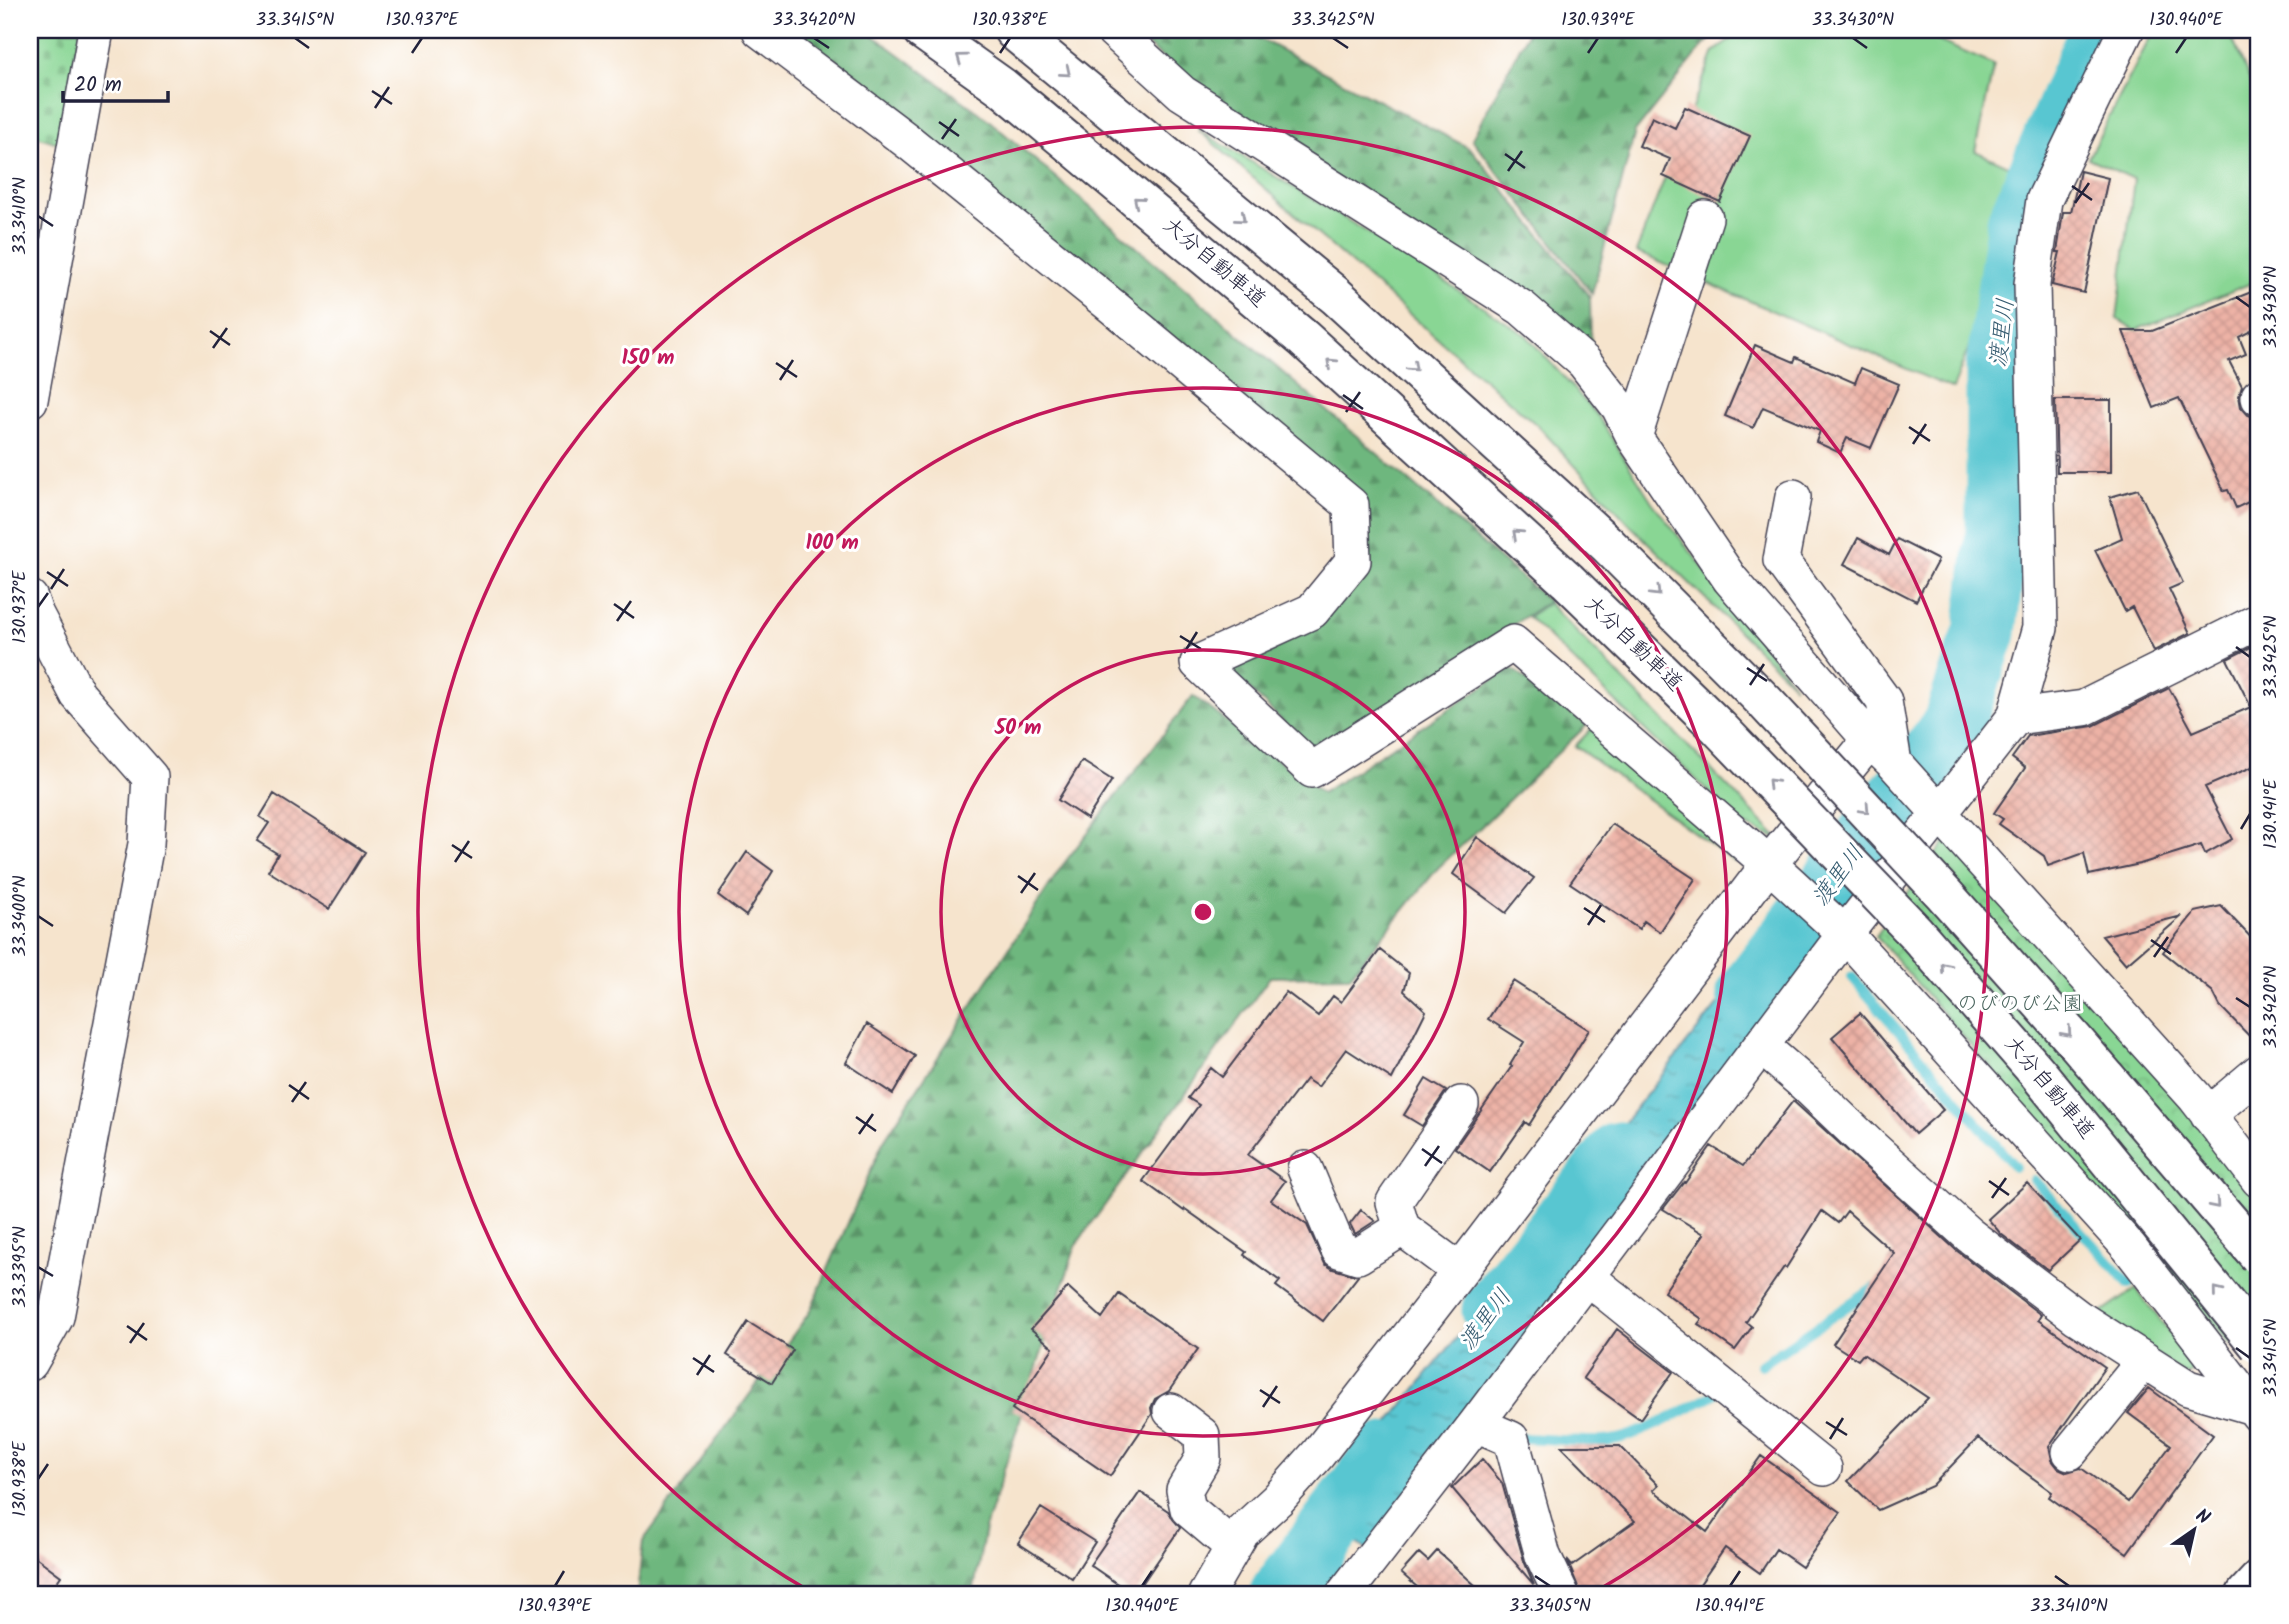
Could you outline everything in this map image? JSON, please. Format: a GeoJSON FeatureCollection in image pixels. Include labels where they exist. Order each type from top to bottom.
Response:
{"type":"FeatureCollection","features":[{"type":"Feature","properties":{"kind":"highway","name":"大分自動車道"},"geometry":{"type":"LineString","coordinates":[[922,30],[1002,87],[1303,338],[1567,580],[1719,727],[1915,932],[2037,1072],[2259,1345]]}},
{"type":"Feature","properties":{"kind":"highway"},"geometry":{"type":"LineString","coordinates":[[1013,30],[1336,296],[1607,544],[1765,702],[1935,884],[2074,1040],[2259,1256]]}},
{"type":"Feature","properties":{"kind":"highway"},"geometry":{"type":"LineString","coordinates":[[2246,1594],[2259,1580]]}},
{"type":"Feature","properties":{"kind":"street"},"geometry":{"type":"LineString","coordinates":[[30,400],[96,30]]}},
{"type":"Feature","properties":{"kind":"street"},"geometry":{"type":"LineString","coordinates":[[760,30],[911,143],[1351,505],[1353,561],[1311,611],[1198,663],[1312,770],[1513,643],[1770,865],[1844,933],[2129,1247],[2256,1411]]}},
{"type":"Feature","properties":{"kind":"street"},"geometry":{"type":"LineString","coordinates":[[1113,30],[1182,93],[1522,308],[1584,362],[1619,407],[1634,438],[1730,579],[2208,1115],[2259,1180]]}},
{"type":"Feature","properties":{"kind":"street"},"geometry":{"type":"LineString","coordinates":[[1345,1594],[1761,1046],[1935,810],[2015,717],[2040,628],[2032,284],[2044,200],[2126,30]]}},
{"type":"Feature","properties":{"kind":"street"},"geometry":{"type":"LineString","coordinates":[[1634,438],[1705,218]]}},
{"type":"Feature","properties":{"kind":"street"},"geometry":{"type":"LineString","coordinates":[[1793,497],[1781,560],[1884,701],[1887,757]]}},
{"type":"Feature","properties":{"kind":"street"},"geometry":{"type":"LineString","coordinates":[[30,1363],[57,1317],[146,844],[150,777],[78,695],[31,611]]}},
{"type":"Feature","properties":{"kind":"street"},"geometry":{"type":"LineString","coordinates":[[2015,717],[2084,708],[2259,621]]}},
{"type":"Feature","properties":{"kind":"street"},"geometry":{"type":"LineString","coordinates":[[1206,1594],[1242,1532],[1277,1500],[1318,1454],[1770,865],[1887,757]]}},
{"type":"Feature","properties":{"kind":"street"},"geometry":{"type":"LineString","coordinates":[[1761,1046],[1969,1235],[2077,1317],[2188,1388],[2256,1411]]}},
{"type":"Feature","properties":{"kind":"street"},"geometry":{"type":"LineString","coordinates":[[2208,1115],[2259,1072]]}},
{"type":"Feature","properties":{"kind":"street"},"geometry":{"type":"LineString","coordinates":[[1460,1271],[1402,1228],[1394,1202],[1461,1104]]}},
{"type":"Feature","properties":{"kind":"street"},"geometry":{"type":"LineString","coordinates":[[1305,1170],[1339,1250],[1358,1256],[1402,1228]]}},
{"type":"Feature","properties":{"kind":"street"},"geometry":{"type":"LineString","coordinates":[[1587,1277],[1824,1468]]}},
{"type":"Feature","properties":{"kind":"street"},"geometry":{"type":"LineString","coordinates":[[2070,1452],[2145,1360]]}},
{"type":"Feature","properties":{"kind":"street"},"geometry":{"type":"LineString","coordinates":[[1171,1410],[1202,1435],[1203,1458],[1184,1490],[1188,1509],[1233,1547]]}},
{"type":"Feature","properties":{"kind":"street"},"geometry":{"type":"LineString","coordinates":[[1476,1424],[1511,1439],[1543,1556],[1561,1594]]}},
{"type":"Feature","properties":{"kind":"green space"},"geometry":{"type":"Polygon","coordinates":[[[30,30],[81,30],[58,143],[30,134],[30,30]]]}},
{"type":"Feature","properties":{"kind":"green space"},"geometry":{"type":"Polygon","coordinates":[[[791,30],[866,30],[985,117],[1549,601],[1317,754],[1228,669],[1317,618],[1362,502],[791,30]]]}},
{"type":"Feature","properties":{"kind":"green space"},"geometry":{"type":"Polygon","coordinates":[[[1130,30],[1243,30],[1471,149],[1590,297],[1591,348],[1227,113],[1130,30]]]}},
{"type":"Feature","properties":{"kind":"green space"},"geometry":{"type":"Polygon","coordinates":[[[1529,30],[1721,30],[1705,44],[1635,132],[1592,294],[1472,139],[1529,30]]]}},
{"type":"Feature","properties":{"kind":"green space"},"geometry":{"type":"Polygon","coordinates":[[[1744,30],[1913,30],[1994,65],[1975,151],[2011,167],[1985,304],[1953,389],[1636,252],[1714,52],[1744,30]]]}},
{"type":"Feature","properties":{"kind":"green space"},"geometry":{"type":"Polygon","coordinates":[[[2154,30],[2223,30],[2230,33],[2259,102],[2259,280],[2136,330],[2117,319],[2134,179],[2088,158],[2154,30]]]}},
{"type":"Feature","properties":{"kind":"green space"},"geometry":{"type":"Polygon","coordinates":[[[1197,129],[1405,255],[1527,336],[1598,416],[1652,502],[1795,686],[1631,526],[1539,427],[1197,129]]]}},
{"type":"Feature","properties":{"kind":"green space"},"geometry":{"type":"Polygon","coordinates":[[[1548,603],[1780,840],[1742,824],[1528,617],[1548,603]]]}},
{"type":"Feature","properties":{"kind":"green space"},"geometry":{"type":"Polygon","coordinates":[[[1511,668],[1587,725],[1437,869],[1350,976],[1270,977],[1076,1245],[985,1529],[973,1594],[637,1594],[643,1541],[809,1313],[883,1142],[1062,866],[1193,696],[1322,793],[1511,668]]]}},
{"type":"Feature","properties":{"kind":"green space"},"geometry":{"type":"Polygon","coordinates":[[[1596,724],[1743,851],[1735,862],[1575,746],[1596,724]]]}},
{"type":"Feature","properties":{"kind":"green space","name":"のびのび公園"},"geometry":{"type":"Polygon","coordinates":[[[1954,830],[2079,973],[2259,1197],[2259,1319],[2230,1344],[1876,936],[1954,830]]]}},
{"type":"Feature","properties":{"kind":"green space"},"geometry":{"type":"Polygon","coordinates":[[[2136,1289],[2198,1369],[2186,1375],[2096,1317],[2136,1289]]]}},
{"type":"Feature","properties":{"kind":"water"},"geometry":{"type":"Polygon","coordinates":[[[1789,914],[1819,936],[1821,946],[1595,1244],[1554,1212],[1789,914]]]}},
{"type":"Feature","properties":{"kind":"water"},"geometry":{"type":"Polygon","coordinates":[[[1539,1236],[1580,1270],[1368,1550],[1317,1511],[1539,1236]]]}},
{"type":"Feature","properties":{"kind":"water"},"geometry":{"type":"Polygon","coordinates":[[[1306,1542],[1346,1570],[1327,1594],[1261,1594],[1306,1542]]]}},
{"type":"Feature","properties":{"kind":"building"},"geometry":{"type":"Polygon","coordinates":[[[1685,107],[1750,136],[1720,202],[1663,176],[1670,159],[1639,146],[1652,117],[1675,128],[1685,107]]]}},
{"type":"Feature","properties":{"kind":"building"},"geometry":{"type":"Polygon","coordinates":[[[2080,171],[2108,178],[2084,293],[2052,285],[2060,252],[2057,252],[2063,212],[2071,212],[2080,171]]]}},
{"type":"Feature","properties":{"kind":"building"},"geometry":{"type":"Polygon","coordinates":[[[2259,289],[2259,327],[2239,337],[2246,354],[2229,361],[2242,386],[2239,396],[2241,407],[2248,415],[2257,418],[2259,423],[2259,497],[2236,508],[2228,490],[2224,491],[2179,398],[2154,408],[2123,331],[2152,331],[2259,289]]]}},
{"type":"Feature","properties":{"kind":"building"},"geometry":{"type":"Polygon","coordinates":[[[1755,345],[1794,362],[1796,357],[1855,383],[1861,368],[1899,384],[1871,448],[1847,438],[1840,453],[1816,442],[1820,431],[1763,407],[1753,428],[1725,416],[1755,345]]]}},
{"type":"Feature","properties":{"kind":"building"},"geometry":{"type":"Polygon","coordinates":[[[2055,400],[2111,400],[2111,472],[2057,472],[2055,400]]]}},
{"type":"Feature","properties":{"kind":"building"},"geometry":{"type":"Polygon","coordinates":[[[2138,489],[2183,583],[2169,589],[2190,633],[2154,651],[2132,607],[2125,611],[2095,550],[2122,538],[2110,497],[2138,489]]]}},
{"type":"Feature","properties":{"kind":"building"},"geometry":{"type":"Polygon","coordinates":[[[1858,538],[1889,555],[1897,539],[1938,560],[1916,601],[1844,564],[1858,538]]]}},
{"type":"Feature","properties":{"kind":"building"},"geometry":{"type":"Polygon","coordinates":[[[2259,643],[2259,764],[2205,787],[2232,839],[2205,854],[2201,845],[2140,864],[2089,875],[2084,853],[2048,866],[2044,856],[1999,824],[2003,819],[1994,813],[2025,768],[2012,758],[2028,736],[2093,726],[2169,688],[2193,732],[2251,707],[2227,659],[2259,643]]]}},
{"type":"Feature","properties":{"kind":"building"},"geometry":{"type":"Polygon","coordinates":[[[1082,761],[1112,780],[1087,819],[1058,800],[1082,761]]]}},
{"type":"Feature","properties":{"kind":"building"},"geometry":{"type":"Polygon","coordinates":[[[274,794],[365,852],[329,909],[268,871],[278,854],[257,841],[269,823],[260,817],[274,794]]]}},
{"type":"Feature","properties":{"kind":"building"},"geometry":{"type":"Polygon","coordinates":[[[1612,824],[1695,879],[1660,932],[1644,921],[1639,929],[1570,883],[1612,824]]]}},
{"type":"Feature","properties":{"kind":"building"},"geometry":{"type":"Polygon","coordinates":[[[1477,837],[1534,878],[1506,913],[1453,874],[1477,837]]]}},
{"type":"Feature","properties":{"kind":"building"},"geometry":{"type":"Polygon","coordinates":[[[747,852],[773,871],[746,916],[718,895],[747,852]]]}},
{"type":"Feature","properties":{"kind":"building"},"geometry":{"type":"Polygon","coordinates":[[[2221,906],[2259,946],[2259,1046],[2220,1006],[2213,992],[2163,952],[2195,912],[2221,906]]]}},
{"type":"Feature","properties":{"kind":"building"},"geometry":{"type":"Polygon","coordinates":[[[2182,916],[2126,964],[2102,936],[2182,916]]]}},
{"type":"Feature","properties":{"kind":"building"},"geometry":{"type":"Polygon","coordinates":[[[1380,950],[1409,973],[1404,991],[1426,1011],[1392,1079],[1346,1049],[1318,1087],[1306,1079],[1248,1155],[1285,1181],[1271,1200],[1307,1225],[1325,1264],[1358,1276],[1323,1321],[1276,1286],[1280,1281],[1244,1255],[1246,1252],[1143,1181],[1199,1105],[1188,1098],[1211,1068],[1222,1077],[1286,992],[1318,1016],[1333,996],[1341,1002],[1380,950]]]}},
{"type":"Feature","properties":{"kind":"building"},"geometry":{"type":"Polygon","coordinates":[[[1513,981],[1589,1030],[1529,1125],[1525,1122],[1490,1172],[1455,1148],[1512,1066],[1510,1065],[1524,1042],[1488,1019],[1513,981]]]}},
{"type":"Feature","properties":{"kind":"building"},"geometry":{"type":"Polygon","coordinates":[[[1860,1013],[1943,1110],[1915,1134],[1832,1037],[1860,1013]]]}},
{"type":"Feature","properties":{"kind":"building"},"geometry":{"type":"Polygon","coordinates":[[[867,1024],[915,1056],[893,1094],[846,1063],[867,1024]]]}},
{"type":"Feature","properties":{"kind":"building"},"geometry":{"type":"Polygon","coordinates":[[[1426,1079],[1446,1091],[1422,1126],[1404,1115],[1426,1079]]]}},
{"type":"Feature","properties":{"kind":"building"},"geometry":{"type":"Polygon","coordinates":[[[1793,1101],[1956,1250],[2041,1315],[2038,1320],[2105,1367],[2049,1446],[2052,1460],[2058,1468],[2067,1472],[2081,1468],[2128,1502],[2171,1445],[2128,1413],[2149,1388],[2213,1435],[2127,1553],[2049,1497],[2052,1492],[1978,1438],[1932,1486],[1878,1510],[1848,1481],[1928,1398],[1863,1354],[1858,1360],[1833,1344],[1894,1253],[1847,1211],[1838,1223],[1822,1211],[1786,1268],[1784,1267],[1746,1322],[1752,1327],[1735,1350],[1698,1324],[1702,1319],[1664,1292],[1704,1234],[1663,1209],[1711,1146],[1743,1166],[1793,1101]]]}},
{"type":"Feature","properties":{"kind":"building"},"geometry":{"type":"Polygon","coordinates":[[[2027,1183],[2080,1240],[2048,1270],[2001,1234],[1988,1219],[2027,1183]]]}},
{"type":"Feature","properties":{"kind":"building"},"geometry":{"type":"Polygon","coordinates":[[[1361,1210],[1375,1221],[1355,1234],[1350,1224],[1361,1210]]]}},
{"type":"Feature","properties":{"kind":"building"},"geometry":{"type":"Polygon","coordinates":[[[1068,1287],[1102,1318],[1119,1294],[1198,1349],[1169,1391],[1155,1399],[1151,1408],[1152,1414],[1110,1476],[1012,1409],[1053,1348],[1031,1329],[1068,1287]]]}},
{"type":"Feature","properties":{"kind":"building"},"geometry":{"type":"Polygon","coordinates":[[[748,1322],[793,1350],[772,1383],[727,1355],[748,1322]]]}},
{"type":"Feature","properties":{"kind":"building"},"geometry":{"type":"Polygon","coordinates":[[[1617,1329],[1673,1372],[1640,1419],[1583,1378],[1617,1329]]]}},
{"type":"Feature","properties":{"kind":"building"},"geometry":{"type":"Polygon","coordinates":[[[1561,1446],[1620,1446],[1658,1485],[1653,1490],[1707,1532],[1761,1456],[1841,1512],[1802,1567],[1776,1549],[1760,1573],[1725,1548],[1693,1594],[1581,1594],[1567,1560],[1572,1566],[1635,1521],[1561,1446]]]}},
{"type":"Feature","properties":{"kind":"building"},"geometry":{"type":"Polygon","coordinates":[[[1482,1459],[1502,1483],[1524,1561],[1534,1585],[1452,1488],[1482,1459]]]}},
{"type":"Feature","properties":{"kind":"building"},"geometry":{"type":"Polygon","coordinates":[[[1140,1492],[1168,1511],[1180,1528],[1135,1594],[1132,1594],[1090,1565],[1140,1492]]]}},
{"type":"Feature","properties":{"kind":"building"},"geometry":{"type":"Polygon","coordinates":[[[1041,1508],[1095,1542],[1072,1578],[1018,1543],[1041,1508]]]}},
{"type":"Feature","properties":{"kind":"building"},"geometry":{"type":"Polygon","coordinates":[[[1437,1551],[1485,1594],[1425,1594],[1401,1573],[1419,1553],[1428,1561],[1437,1551]]]}},
{"type":"Feature","properties":{"kind":"building"},"geometry":{"type":"Polygon","coordinates":[[[30,1553],[61,1576],[48,1594],[30,1594],[30,1553]]]}},
{"type":"Feature","properties":{"kind":"waterway","name":"渡里川"},"geometry":{"type":"LineString","coordinates":[[1748,993],[1953,726],[1985,632],[1997,533],[1997,367],[2018,223],[2101,30]]}},
{"type":"Feature","properties":{"kind":"waterway"},"geometry":{"type":"LineString","coordinates":[[1852,977],[2015,1167]]}},
{"type":"Feature","properties":{"kind":"waterway","name":"渡里川"},"geometry":{"type":"LineString","coordinates":[[1493,1310],[1619,1153]]}},
{"type":"Feature","properties":{"kind":"waterway"},"geometry":{"type":"LineString","coordinates":[[2034,1180],[2129,1284]]}},
{"type":"Feature","properties":{"kind":"waterway"},"geometry":{"type":"LineString","coordinates":[[1761,1365],[1877,1286]]}},
{"type":"Feature","properties":{"kind":"waterway"},"geometry":{"type":"LineString","coordinates":[[1516,1438],[1592,1441],[1616,1439],[1660,1423],[1713,1395]]}},
{"type":"Feature","properties":{"kind":"waterway","name":"渡里川"},"geometry":{"type":"LineString","coordinates":[[1281,1594],[1385,1454]]}}]}
